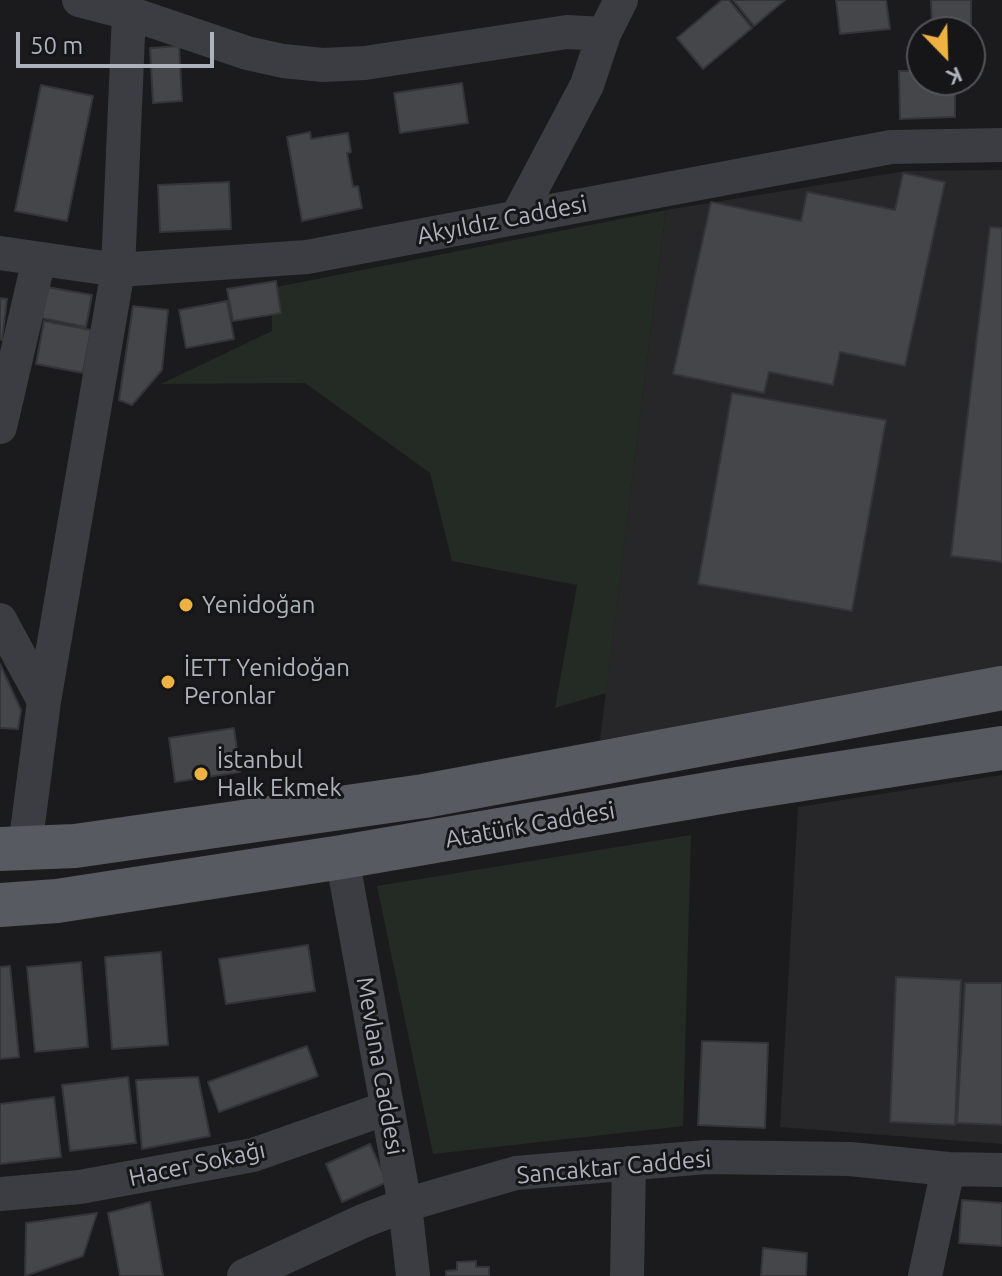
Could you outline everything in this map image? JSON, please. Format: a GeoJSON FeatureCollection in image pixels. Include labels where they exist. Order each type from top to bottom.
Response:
{"type":"FeatureCollection","features":[{"type":"Feature","properties":{"kind":"main road"},"geometry":{"type":"LineString","coordinates":[[12,848],[75,846],[424,796],[1002,688]]}},
{"type":"Feature","properties":{"kind":"main road","name":"Atatürk Caddesi"},"geometry":{"type":"LineString","coordinates":[[0,905],[57,901],[342,857],[724,791],[1002,748]]}},
{"type":"Feature","properties":{"kind":"street"},"geometry":{"type":"LineString","coordinates":[[79,0],[129,13],[247,53],[323,65],[365,63],[567,32],[604,34]]}},
{"type":"Feature","properties":{"kind":"street"},"geometry":{"type":"LineString","coordinates":[[517,217],[587,85],[604,34],[621,0]]}},
{"type":"Feature","properties":{"kind":"street"},"geometry":{"type":"LineString","coordinates":[[12,848],[44,701],[118,270],[129,13]]}},
{"type":"Feature","properties":{"kind":"street","name":"Akyıldız Caddesi"},"geometry":{"type":"LineString","coordinates":[[0,253],[118,270],[307,257],[891,147],[1002,145]]}},
{"type":"Feature","properties":{"kind":"street"},"geometry":{"type":"LineString","coordinates":[[0,427],[39,259]]}},
{"type":"Feature","properties":{"kind":"street"},"geometry":{"type":"LineString","coordinates":[[0,620],[44,701]]}},
{"type":"Feature","properties":{"kind":"street","name":"Mevlana Caddesi"},"geometry":{"type":"LineString","coordinates":[[342,857],[405,1205],[413,1276]]}},
{"type":"Feature","properties":{"kind":"street","name":"Hacer Sokağı"},"geometry":{"type":"LineString","coordinates":[[0,1194],[80,1187],[253,1155],[387,1108]]}},
{"type":"Feature","properties":{"kind":"street","name":"Sancaktar Caddesi"},"geometry":{"type":"LineString","coordinates":[[244,1276],[405,1205],[516,1173],[720,1157],[850,1159],[948,1169],[1002,1170]]}},
{"type":"Feature","properties":{"kind":"street"},"geometry":{"type":"LineString","coordinates":[[627,1276],[629,1163]]}},
{"type":"Feature","properties":{"kind":"street"},"geometry":{"type":"LineString","coordinates":[[925,1276],[948,1169]]}},
{"type":"Feature","properties":{"kind":"shaded area"},"geometry":{"type":"Polygon","coordinates":[[[1002,170],[1002,674],[600,740],[666,210],[906,171],[1002,170]]]}},
{"type":"Feature","properties":{"kind":"shaded area"},"geometry":{"type":"Polygon","coordinates":[[[666,210],[606,693],[555,708],[577,585],[452,561],[430,473],[305,383],[161,384],[272,331],[271,288],[666,210]]]}},
{"type":"Feature","properties":{"kind":"shaded area"},"geometry":{"type":"Polygon","coordinates":[[[1002,775],[1002,1144],[780,1127],[798,807],[1002,775]]]}},
{"type":"Feature","properties":{"kind":"shaded area"},"geometry":{"type":"Polygon","coordinates":[[[691,835],[683,1126],[433,1154],[377,886],[691,835]]]}},
{"type":"Feature","properties":{"kind":"building"},"geometry":{"type":"Polygon","coordinates":[[[722,0],[729,0],[752,28],[703,69],[677,38],[722,0]]]}},
{"type":"Feature","properties":{"kind":"building"},"geometry":{"type":"Polygon","coordinates":[[[733,0],[785,0],[754,26],[733,0]]]}},
{"type":"Feature","properties":{"kind":"building"},"geometry":{"type":"Polygon","coordinates":[[[836,0],[886,0],[890,29],[840,34],[836,0]]]}},
{"type":"Feature","properties":{"kind":"building"},"geometry":{"type":"Polygon","coordinates":[[[931,0],[971,0],[971,16],[932,16],[931,0]]]}},
{"type":"Feature","properties":{"kind":"building"},"geometry":{"type":"Polygon","coordinates":[[[179,46],[182,101],[153,103],[150,48],[179,46]]]}},
{"type":"Feature","properties":{"kind":"building"},"geometry":{"type":"Polygon","coordinates":[[[899,71],[906,71],[906,96],[955,96],[955,117],[900,119],[899,71]]]}},
{"type":"Feature","properties":{"kind":"building"},"geometry":{"type":"Polygon","coordinates":[[[462,83],[468,123],[400,133],[394,93],[462,83]]]}},
{"type":"Feature","properties":{"kind":"building"},"geometry":{"type":"Polygon","coordinates":[[[41,85],[93,96],[67,221],[15,211],[41,85]]]}},
{"type":"Feature","properties":{"kind":"building"},"geometry":{"type":"Polygon","coordinates":[[[310,132],[311,139],[348,133],[351,152],[347,153],[353,187],[358,186],[362,208],[302,221],[287,137],[310,132]]]}},
{"type":"Feature","properties":{"kind":"building"},"geometry":{"type":"Polygon","coordinates":[[[903,173],[945,182],[905,366],[840,352],[833,385],[769,372],[764,393],[673,374],[711,202],[801,221],[807,192],[895,210],[903,173]]]}},
{"type":"Feature","properties":{"kind":"building"},"geometry":{"type":"Polygon","coordinates":[[[229,182],[231,229],[160,232],[158,185],[229,182]]]}},
{"type":"Feature","properties":{"kind":"building"},"geometry":{"type":"Polygon","coordinates":[[[990,227],[1002,228],[1002,562],[951,556],[990,227]]]}},
{"type":"Feature","properties":{"kind":"building"},"geometry":{"type":"Polygon","coordinates":[[[276,281],[281,313],[233,321],[227,289],[276,281]]]}},
{"type":"Feature","properties":{"kind":"building"},"geometry":{"type":"Polygon","coordinates":[[[47,287],[92,295],[86,327],[42,318],[47,287]]]}},
{"type":"Feature","properties":{"kind":"building"},"geometry":{"type":"Polygon","coordinates":[[[0,298],[7,299],[2,340],[0,339],[0,298]]]}},
{"type":"Feature","properties":{"kind":"building"},"geometry":{"type":"Polygon","coordinates":[[[227,301],[234,339],[186,348],[179,310],[227,301]]]}},
{"type":"Feature","properties":{"kind":"building"},"geometry":{"type":"Polygon","coordinates":[[[133,306],[168,310],[162,370],[132,405],[119,400],[133,306]]]}},
{"type":"Feature","properties":{"kind":"building"},"geometry":{"type":"Polygon","coordinates":[[[44,321],[91,330],[83,373],[36,364],[44,321]]]}},
{"type":"Feature","properties":{"kind":"building"},"geometry":{"type":"Polygon","coordinates":[[[732,393],[886,420],[852,611],[698,584],[732,393]]]}},
{"type":"Feature","properties":{"kind":"building"},"geometry":{"type":"Polygon","coordinates":[[[0,664],[21,710],[18,729],[0,728],[0,664]]]}},
{"type":"Feature","properties":{"kind":"building"},"geometry":{"type":"Polygon","coordinates":[[[234,728],[240,772],[175,782],[169,738],[234,728]]]}},
{"type":"Feature","properties":{"kind":"building"},"geometry":{"type":"Polygon","coordinates":[[[308,945],[315,991],[226,1004],[219,959],[308,945]]]}},
{"type":"Feature","properties":{"kind":"building"},"geometry":{"type":"Polygon","coordinates":[[[161,952],[168,1045],[112,1049],[105,957],[161,952]]]}},
{"type":"Feature","properties":{"kind":"building"},"geometry":{"type":"Polygon","coordinates":[[[81,962],[88,1047],[35,1052],[27,967],[81,962]]]}},
{"type":"Feature","properties":{"kind":"building"},"geometry":{"type":"Polygon","coordinates":[[[10,966],[19,1057],[0,1059],[0,967],[10,966]]]}},
{"type":"Feature","properties":{"kind":"building"},"geometry":{"type":"Polygon","coordinates":[[[896,977],[961,980],[955,1125],[890,1122],[896,977]]]}},
{"type":"Feature","properties":{"kind":"building"},"geometry":{"type":"Polygon","coordinates":[[[965,983],[1002,983],[1002,1125],[957,1123],[965,983]]]}},
{"type":"Feature","properties":{"kind":"building"},"geometry":{"type":"Polygon","coordinates":[[[702,1041],[768,1043],[765,1128],[698,1125],[702,1041]]]}},
{"type":"Feature","properties":{"kind":"building"},"geometry":{"type":"Polygon","coordinates":[[[307,1046],[318,1076],[219,1112],[208,1082],[307,1046]]]}},
{"type":"Feature","properties":{"kind":"building"},"geometry":{"type":"Polygon","coordinates":[[[128,1077],[136,1143],[70,1151],[62,1085],[128,1077]]]}},
{"type":"Feature","properties":{"kind":"building"},"geometry":{"type":"Polygon","coordinates":[[[198,1077],[210,1136],[142,1149],[136,1080],[198,1077]]]}},
{"type":"Feature","properties":{"kind":"building"},"geometry":{"type":"Polygon","coordinates":[[[54,1097],[61,1157],[0,1164],[0,1104],[54,1097]]]}},
{"type":"Feature","properties":{"kind":"building"},"geometry":{"type":"Polygon","coordinates":[[[370,1144],[387,1182],[342,1202],[326,1164],[370,1144]]]}},
{"type":"Feature","properties":{"kind":"building"},"geometry":{"type":"Polygon","coordinates":[[[962,1200],[1002,1203],[1002,1246],[959,1243],[962,1200]]]}},
{"type":"Feature","properties":{"kind":"building"},"geometry":{"type":"Polygon","coordinates":[[[150,1202],[163,1276],[120,1276],[108,1213],[150,1202]]]}},
{"type":"Feature","properties":{"kind":"building"},"geometry":{"type":"Polygon","coordinates":[[[97,1213],[83,1256],[25,1276],[26,1223],[97,1213]]]}},
{"type":"Feature","properties":{"kind":"building"},"geometry":{"type":"Polygon","coordinates":[[[763,1248],[807,1253],[806,1276],[761,1276],[763,1248]]]}},
{"type":"Feature","properties":{"kind":"building"},"geometry":{"type":"Polygon","coordinates":[[[476,1261],[476,1267],[489,1267],[489,1276],[446,1276],[446,1271],[457,1270],[457,1262],[476,1261]]]}},
{"type":"Feature","properties":{"kind":"place","name":"Yenidoğan"},"geometry":{"type":"Point","coordinates":[186,605]}},
{"type":"Feature","properties":{"kind":"place","name":"İETT Yenidoğan Peronlar"},"geometry":{"type":"Point","coordinates":[168,682]}},
{"type":"Feature","properties":{"kind":"place","name":"İstanbul Halk Ekmek"},"geometry":{"type":"Point","coordinates":[201,774]}}]}
